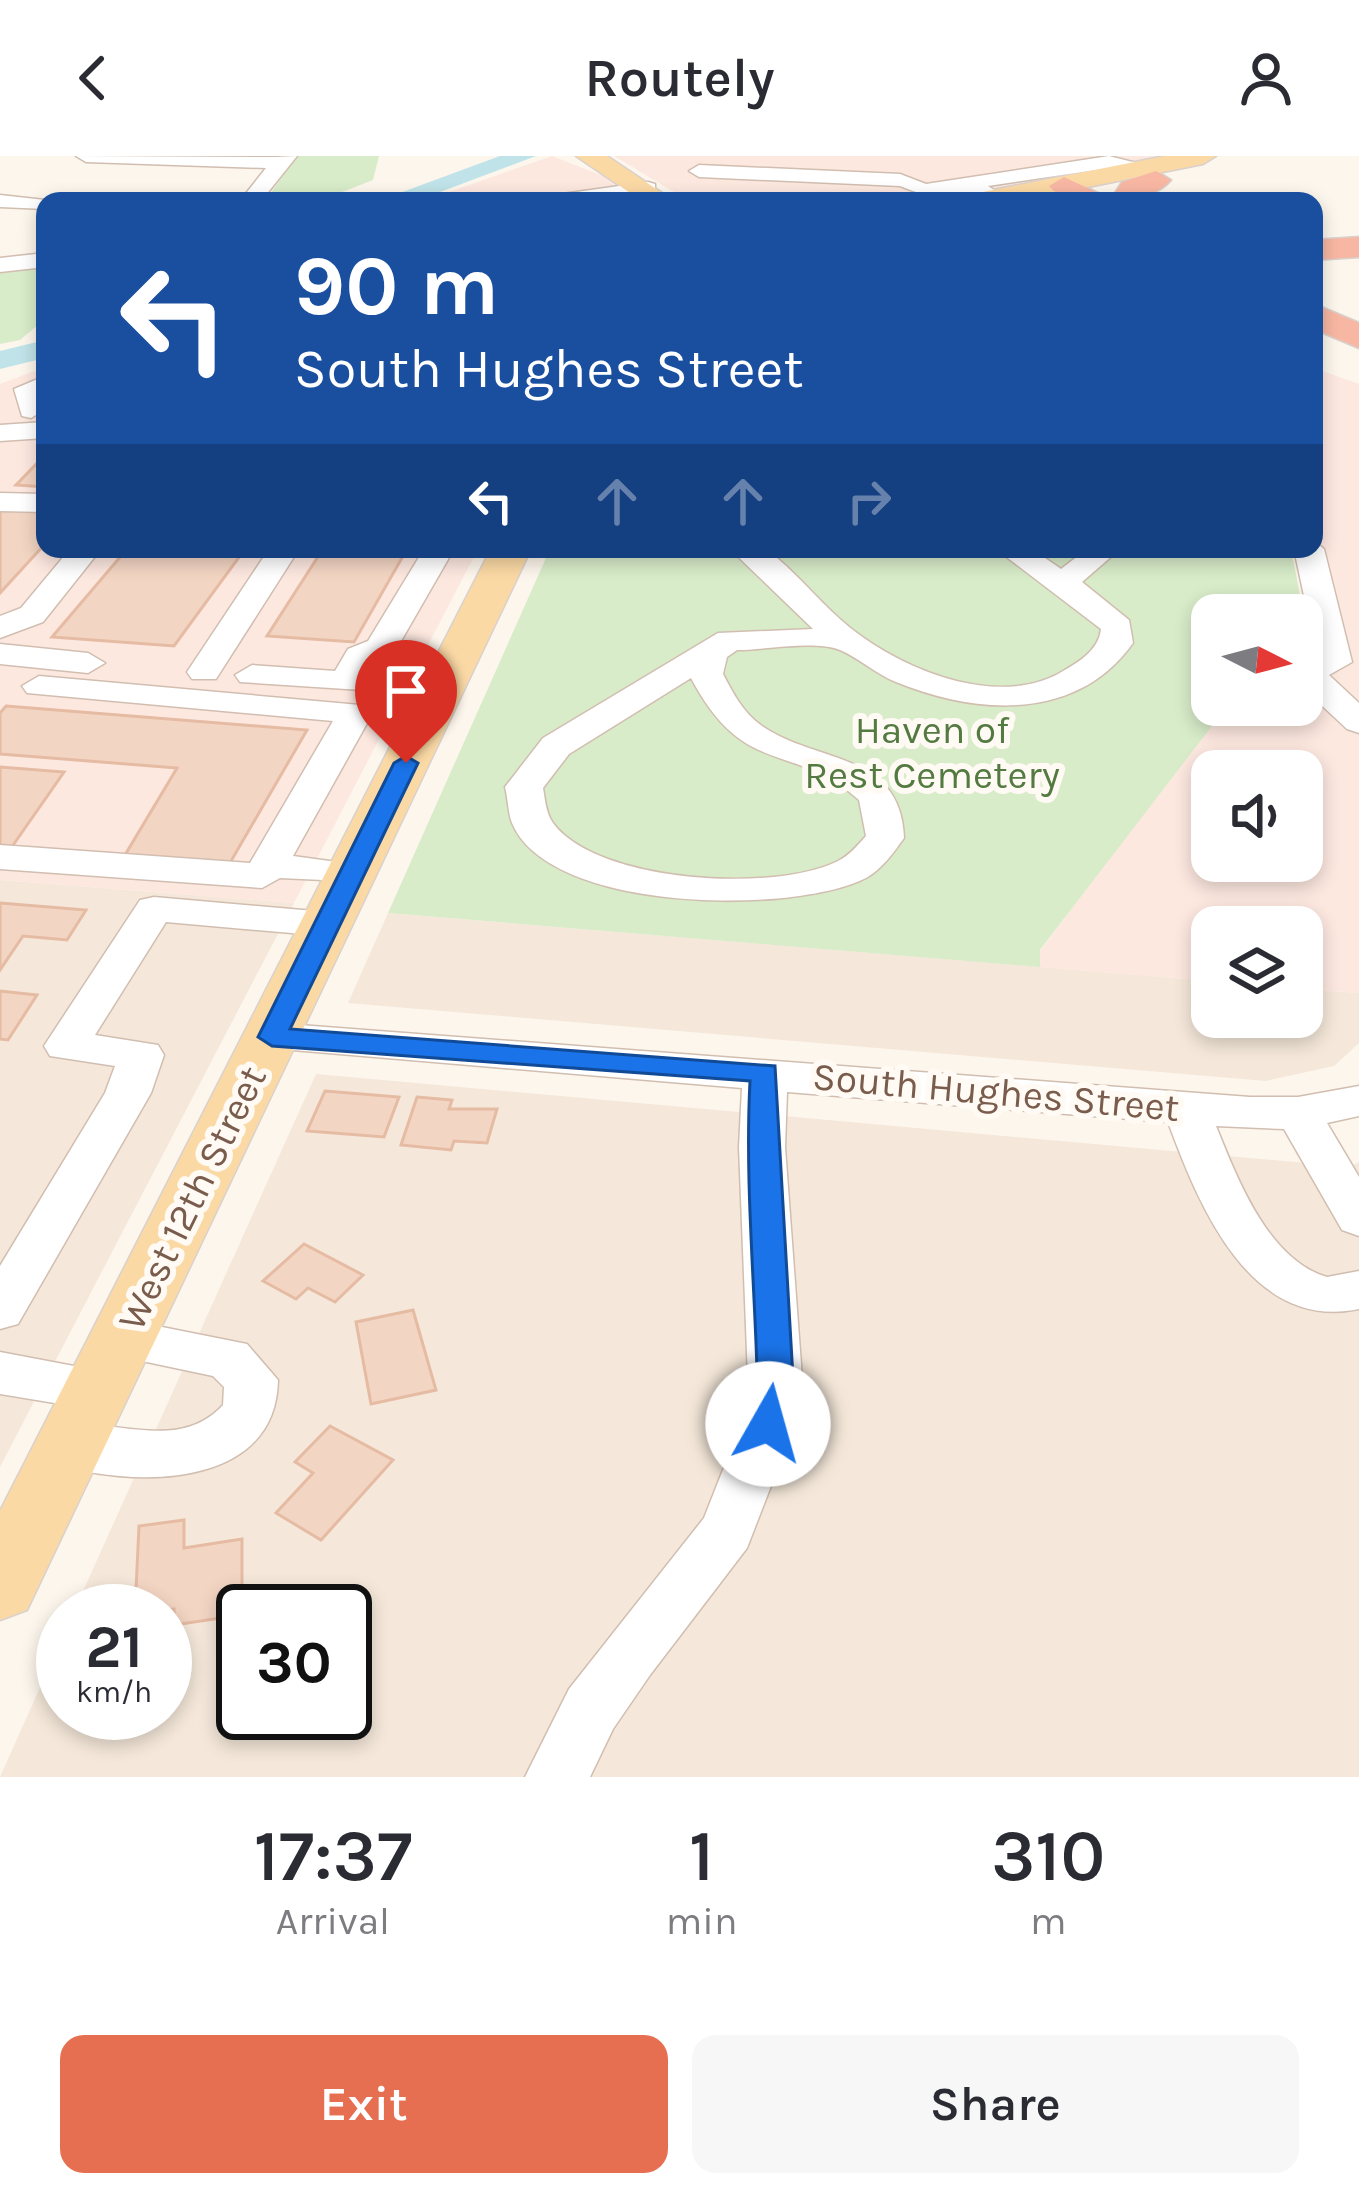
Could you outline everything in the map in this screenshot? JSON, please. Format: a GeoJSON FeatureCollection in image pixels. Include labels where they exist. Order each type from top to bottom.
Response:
{"type":"FeatureCollection","features":[{"type":"Feature","properties":{"kind":"highway"},"geometry":{"type":"LineString","coordinates":[[1131,192],[1153,175]]}},
{"type":"Feature","properties":{"kind":"highway"},"geometry":{"type":"LineString","coordinates":[[1323,249],[1359,247]]}},
{"type":"Feature","properties":{"kind":"highway"},"geometry":{"type":"LineString","coordinates":[[1323,319],[1359,337]]}},
{"type":"Feature","properties":{"kind":"main road"},"geometry":{"type":"LineString","coordinates":[[1153,175],[1203,156]]}},
{"type":"Feature","properties":{"kind":"main road"},"geometry":{"type":"LineString","coordinates":[[1013,192],[1232,162]]}},
{"type":"Feature","properties":{"kind":"main road"},"geometry":{"type":"LineString","coordinates":[[583,165],[678,184]]}},
{"type":"Feature","properties":{"kind":"main road","name":"West 12th Street"},"geometry":{"type":"LineString","coordinates":[[0,1587],[507,558]]}},
{"type":"Feature","properties":{"kind":"street"},"geometry":{"type":"LineString","coordinates":[[86,156],[285,159]]}},
{"type":"Feature","properties":{"kind":"street"},"geometry":{"type":"LineString","coordinates":[[879,190],[884,156]]}},
{"type":"Feature","properties":{"kind":"street"},"geometry":{"type":"LineString","coordinates":[[258,192],[285,159]]}},
{"type":"Feature","properties":{"kind":"street"},"geometry":{"type":"LineString","coordinates":[[608,192],[678,184],[732,164],[854,167],[879,190]]}},
{"type":"Feature","properties":{"kind":"street"},"geometry":{"type":"LineString","coordinates":[[583,165],[614,191]]}},
{"type":"Feature","properties":{"kind":"street"},"geometry":{"type":"LineString","coordinates":[[1013,192],[1153,175]]}},
{"type":"Feature","properties":{"kind":"street"},"geometry":{"type":"LineString","coordinates":[[879,190],[908,181],[921,191],[934,192]]}},
{"type":"Feature","properties":{"kind":"street"},"geometry":{"type":"LineString","coordinates":[[0,201],[36,200]]}},
{"type":"Feature","properties":{"kind":"street"},"geometry":{"type":"LineString","coordinates":[[0,215],[36,217]]}},
{"type":"Feature","properties":{"kind":"street"},"geometry":{"type":"LineString","coordinates":[[0,265],[36,261]]}},
{"type":"Feature","properties":{"kind":"street"},"geometry":{"type":"LineString","coordinates":[[30,423],[27,389],[36,386]]}},
{"type":"Feature","properties":{"kind":"street"},"geometry":{"type":"LineString","coordinates":[[0,502],[36,503]]}},
{"type":"Feature","properties":{"kind":"street"},"geometry":{"type":"LineString","coordinates":[[0,628],[32,615],[79,558]]}},
{"type":"Feature","properties":{"kind":"street"},"geometry":{"type":"LineString","coordinates":[[212,660],[278,558]]}},
{"type":"Feature","properties":{"kind":"street"},"geometry":{"type":"LineString","coordinates":[[39,686],[133,676],[212,660],[338,682],[381,649],[435,558]]}},
{"type":"Feature","properties":{"kind":"street"},"geometry":{"type":"LineString","coordinates":[[755,558],[843,639],[913,678],[951,691],[1014,697],[1047,692],[1090,671],[1116,644],[1113,620],[1023,558]]}},
{"type":"Feature","properties":{"kind":"street"},"geometry":{"type":"LineString","coordinates":[[1056,582],[1080,572],[1095,558]]}},
{"type":"Feature","properties":{"kind":"street"},"geometry":{"type":"LineString","coordinates":[[1311,558],[1334,666],[1359,722]]}},
{"type":"Feature","properties":{"kind":"street"},"geometry":{"type":"LineString","coordinates":[[721,646],[706,674],[727,710],[749,733],[849,775],[876,794],[886,812],[885,838],[852,869],[785,888],[684,887],[586,864],[543,842],[529,826],[524,787],[556,746],[637,692],[721,646],[756,619],[770,598],[774,576]]}},
{"type":"Feature","properties":{"kind":"street"},"geometry":{"type":"LineString","coordinates":[[721,646],[843,639]]}},
{"type":"Feature","properties":{"kind":"street"},"geometry":{"type":"LineString","coordinates":[[0,654],[133,676],[442,688]]}},
{"type":"Feature","properties":{"kind":"street"},"geometry":{"type":"LineString","coordinates":[[0,857],[247,879],[262,876],[352,718],[338,682]]}},
{"type":"Feature","properties":{"kind":"street"},"geometry":{"type":"LineString","coordinates":[[268,866],[352,874]]}},
{"type":"Feature","properties":{"kind":"street"},"geometry":{"type":"LineString","coordinates":[[0,1310],[128,1093],[142,1055],[66,1046],[154,909],[326,924]]}},
{"type":"Feature","properties":{"kind":"street","name":"South Hughes Street"},"geometry":{"type":"LineString","coordinates":[[272,1037],[1186,1108],[1298,1113],[1359,1101]]}},
{"type":"Feature","properties":{"kind":"street"},"geometry":{"type":"LineString","coordinates":[[556,1777],[591,1708],[727,1531],[768,1424],[775,1378],[762,1147],[765,1072]]}},
{"type":"Feature","properties":{"kind":"street"},"geometry":{"type":"LineString","coordinates":[[1186,1108],[1209,1164],[1274,1276],[1313,1294],[1359,1290]]}},
{"type":"Feature","properties":{"kind":"street"},"geometry":{"type":"LineString","coordinates":[[1298,1113],[1359,1218]]}},
{"type":"Feature","properties":{"kind":"street"},"geometry":{"type":"LineString","coordinates":[[0,1372],[96,1392]]}},
{"type":"Feature","properties":{"kind":"shaded area"},"geometry":{"type":"Polygon","coordinates":[[[552,156],[603,176],[623,192],[449,192],[552,156]]]}},
{"type":"Feature","properties":{"kind":"shaded area"},"geometry":{"type":"Polygon","coordinates":[[[614,156],[1179,156],[980,192],[674,192],[614,156]]]}},
{"type":"Feature","properties":{"kind":"shaded area"},"geometry":{"type":"Polygon","coordinates":[[[36,370],[36,558],[473,558],[294,903],[0,880],[0,384],[36,370]]]}},
{"type":"Feature","properties":{"kind":"shaded area"},"geometry":{"type":"Polygon","coordinates":[[[1323,371],[1359,384],[1359,993],[1323,990],[1323,906],[1191,906],[1191,979],[1040,967],[1040,951],[1191,750],[1191,882],[1323,882],[1323,750],[1191,750],[1209,726],[1323,726],[1323,661],[1335,661],[1316,558],[1323,558],[1323,371]]]}},
{"type":"Feature","properties":{"kind":"shaded area"},"geometry":{"type":"Polygon","coordinates":[[[0,880],[294,903],[0,1467],[0,880]]]}},
{"type":"Feature","properties":{"kind":"shaded area"},"geometry":{"type":"Polygon","coordinates":[[[388,913],[1191,979],[1191,1038],[1323,1038],[1323,990],[1359,993],[1359,1043],[1334,1066],[1266,1081],[348,1003],[388,913]]]}},
{"type":"Feature","properties":{"kind":"shaded area"},"geometry":{"type":"Polygon","coordinates":[[[316,1074],[1350,1167],[1359,1162],[1359,1777],[0,1777],[36,1696],[36,1740],[192,1740],[192,1584],[86,1584],[316,1074]]]}},
{"type":"Feature","properties":{"kind":"green space"},"geometry":{"type":"Polygon","coordinates":[[[297,156],[379,156],[373,180],[342,192],[271,192],[297,156]]]}},
{"type":"Feature","properties":{"kind":"green space"},"geometry":{"type":"Polygon","coordinates":[[[36,265],[36,327],[20,340],[0,344],[0,268],[36,265]]]}},
{"type":"Feature","properties":{"kind":"green space","name":"Haven of Rest Cemetery"},"geometry":{"type":"Polygon","coordinates":[[[546,558],[1293,558],[1300,594],[1191,594],[1191,726],[1212,726],[1040,950],[1040,967],[388,913],[546,558]]]}},
{"type":"Feature","properties":{"kind":"building"},"geometry":{"type":"Polygon","coordinates":[[[36,464],[36,486],[16,485],[36,464]]]}},
{"type":"Feature","properties":{"kind":"building"},"geometry":{"type":"Polygon","coordinates":[[[0,509],[36,511],[36,554],[0,593],[0,509]]]}},
{"type":"Feature","properties":{"kind":"building"},"geometry":{"type":"Polygon","coordinates":[[[119,558],[238,558],[174,646],[52,637],[119,558]]]}},
{"type":"Feature","properties":{"kind":"building"},"geometry":{"type":"Polygon","coordinates":[[[317,558],[402,558],[354,642],[267,636],[317,558]]]}},
{"type":"Feature","properties":{"kind":"building"},"geometry":{"type":"Polygon","coordinates":[[[6,706],[307,730],[227,868],[122,860],[177,768],[0,754],[0,713],[6,706]]]}},
{"type":"Feature","properties":{"kind":"building"},"geometry":{"type":"Polygon","coordinates":[[[0,767],[64,772],[9,851],[0,850],[0,767]]]}},
{"type":"Feature","properties":{"kind":"building"},"geometry":{"type":"Polygon","coordinates":[[[0,903],[86,910],[67,940],[23,936],[0,970],[0,903]]]}},
{"type":"Feature","properties":{"kind":"building"},"geometry":{"type":"Polygon","coordinates":[[[0,991],[37,995],[8,1040],[0,1039],[0,991]]]}},
{"type":"Feature","properties":{"kind":"building"},"geometry":{"type":"Polygon","coordinates":[[[325,1091],[399,1097],[384,1137],[307,1131],[325,1091]]]}},
{"type":"Feature","properties":{"kind":"building"},"geometry":{"type":"Polygon","coordinates":[[[417,1097],[452,1100],[449,1109],[497,1109],[487,1143],[454,1141],[451,1150],[401,1145],[417,1097]]]}},
{"type":"Feature","properties":{"kind":"building"},"geometry":{"type":"Polygon","coordinates":[[[304,1244],[363,1275],[335,1302],[308,1288],[296,1299],[263,1281],[304,1244]]]}},
{"type":"Feature","properties":{"kind":"building"},"geometry":{"type":"Polygon","coordinates":[[[413,1310],[436,1390],[371,1404],[356,1322],[413,1310]]]}},
{"type":"Feature","properties":{"kind":"building"},"geometry":{"type":"Polygon","coordinates":[[[330,1426],[393,1460],[321,1540],[276,1513],[313,1473],[295,1462],[330,1426]]]}},
{"type":"Feature","properties":{"kind":"building"},"geometry":{"type":"Polygon","coordinates":[[[184,1520],[184,1548],[242,1539],[242,1584],[216,1584],[216,1619],[192,1622],[192,1584],[136,1584],[139,1526],[184,1520]]]}},
{"type":"Feature","properties":{"kind":"waterway"},"geometry":{"type":"LineString","coordinates":[[418,192],[524,156]]}},
{"type":"Feature","properties":{"kind":"waterway"},"geometry":{"type":"LineString","coordinates":[[0,360],[36,351]]}},
{"type":"Feature","properties":{"kind":"route"},"geometry":{"type":"LineString","coordinates":[[406,763],[272,1037],[765,1072],[762,1147],[775,1378],[768,1424]]}}]}
